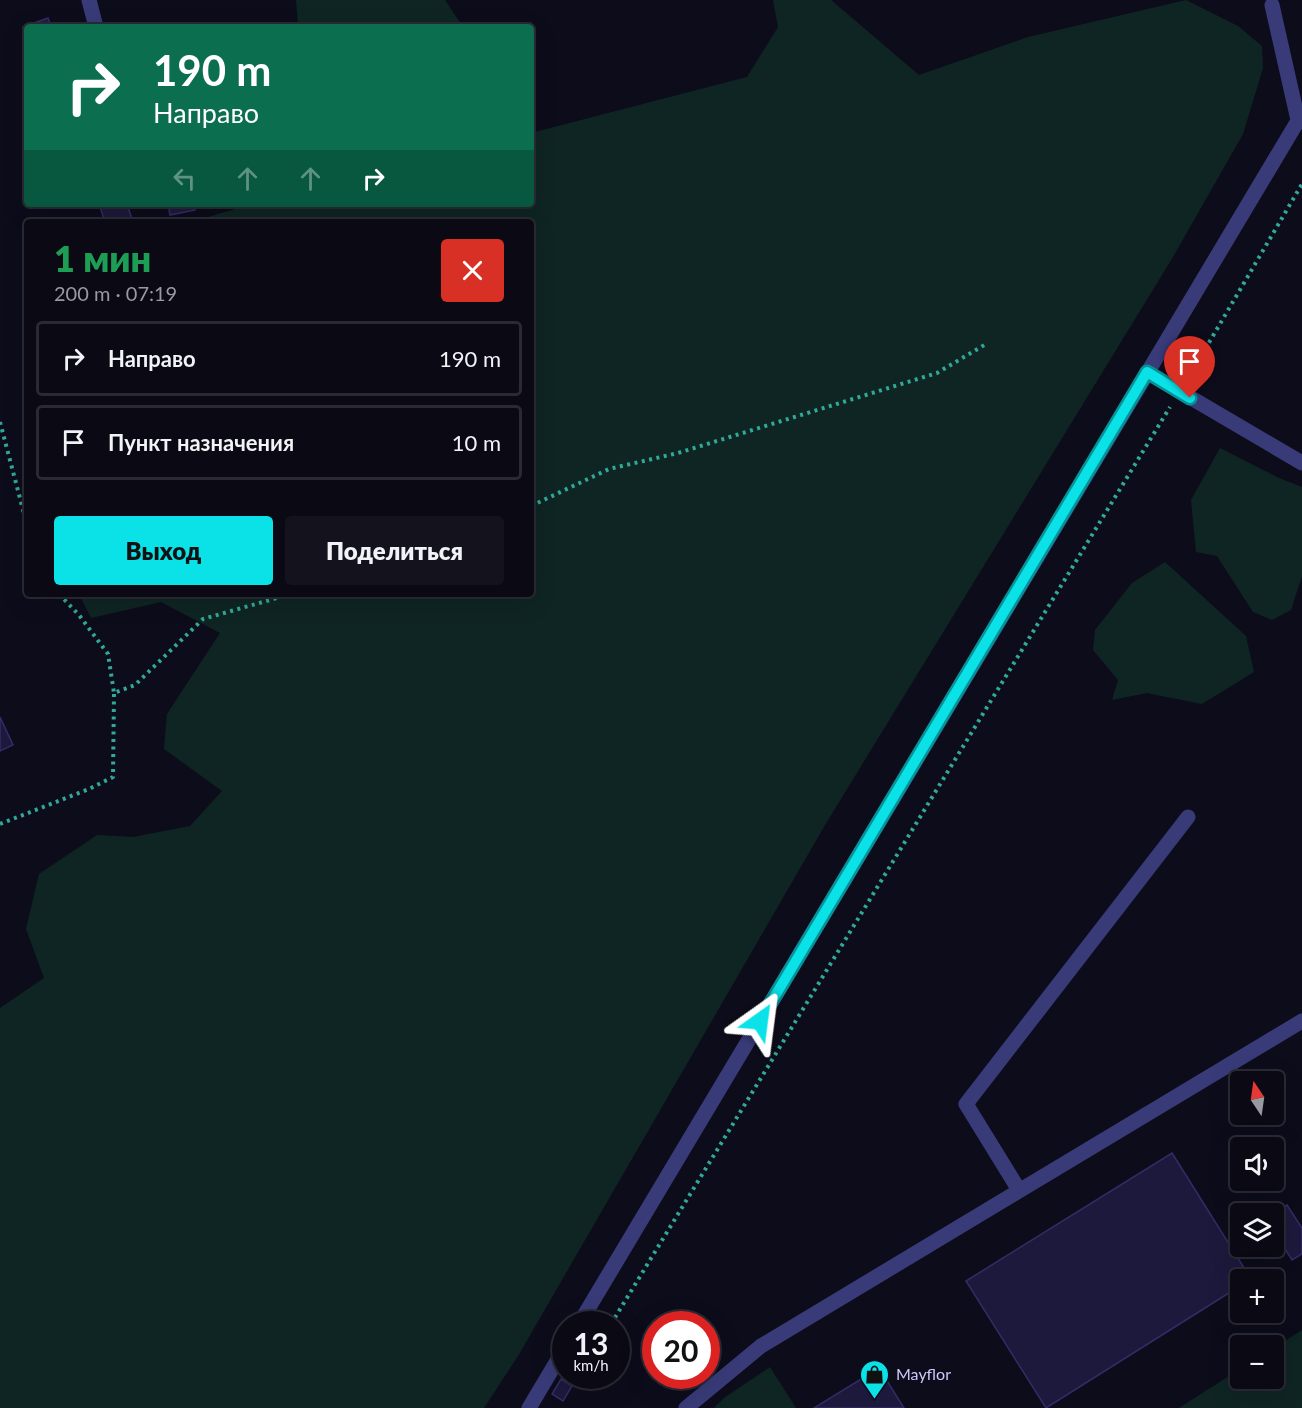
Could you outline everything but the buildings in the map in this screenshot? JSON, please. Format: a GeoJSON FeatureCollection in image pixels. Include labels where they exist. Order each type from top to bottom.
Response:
{"type":"FeatureCollection","features":[{"type":"Feature","properties":{"kind":"street"},"geometry":{"type":"LineString","coordinates":[[89,0],[95,24]]}},
{"type":"Feature","properties":{"kind":"street"},"geometry":{"type":"LineString","coordinates":[[587,1311],[1300,117],[1272,5]]}},
{"type":"Feature","properties":{"kind":"street"},"geometry":{"type":"LineString","coordinates":[[1147,372],[1302,464]]}},
{"type":"Feature","properties":{"kind":"street"},"geometry":{"type":"LineString","coordinates":[[1019,1190],[966,1104],[1188,817]]}},
{"type":"Feature","properties":{"kind":"street"},"geometry":{"type":"LineString","coordinates":[[686,1408],[761,1346],[1302,1021]]}},
{"type":"Feature","properties":{"kind":"street"},"geometry":{"type":"LineString","coordinates":[[529,1408],[552,1369]]}},
{"type":"Feature","properties":{"kind":"path"},"geometry":{"type":"LineString","coordinates":[[619,1311],[1180,392],[1302,184]]}},
{"type":"Feature","properties":{"kind":"path"},"geometry":{"type":"LineString","coordinates":[[534,505],[609,468],[678,453],[937,373],[986,344]]}},
{"type":"Feature","properties":{"kind":"path"},"geometry":{"type":"LineString","coordinates":[[0,422],[24,514]]}},
{"type":"Feature","properties":{"kind":"path"},"geometry":{"type":"LineString","coordinates":[[0,824],[89,789],[113,777],[114,693],[108,654],[80,615],[62,597]]}},
{"type":"Feature","properties":{"kind":"path"},"geometry":{"type":"LineString","coordinates":[[114,693],[135,685],[203,619],[280,597]]}},
{"type":"Feature","properties":{"kind":"green space"},"geometry":{"type":"Polygon","coordinates":[[[296,0],[445,0],[461,24],[298,24],[296,0]]]}},
{"type":"Feature","properties":{"kind":"green space"},"geometry":{"type":"Polygon","coordinates":[[[773,0],[831,0],[919,75],[1028,37],[1186,0],[1238,26],[1262,46],[1263,68],[1243,134],[1173,257],[825,825],[518,1356],[484,1408],[0,1408],[0,1008],[44,978],[26,929],[39,874],[97,835],[133,837],[190,826],[222,791],[164,749],[167,714],[220,633],[161,602],[91,618],[80,597],[534,597],[534,219],[201,219],[235,209],[254,207],[534,207],[534,132],[747,77],[778,27],[773,0]]]}},
{"type":"Feature","properties":{"kind":"green space"},"geometry":{"type":"Polygon","coordinates":[[[1220,448],[1302,487],[1302,576],[1291,610],[1272,620],[1253,612],[1217,556],[1196,552],[1191,500],[1220,448]]]}},
{"type":"Feature","properties":{"kind":"green space"},"geometry":{"type":"Polygon","coordinates":[[[1165,562],[1246,636],[1254,672],[1202,704],[1147,693],[1112,700],[1118,680],[1093,650],[1095,630],[1132,583],[1165,562]]]}},
{"type":"Feature","properties":{"kind":"green space"},"geometry":{"type":"Polygon","coordinates":[[[1302,1330],[1302,1408],[1179,1408],[1230,1375],[1230,1389],[1284,1389],[1284,1342],[1302,1330]]]}},
{"type":"Feature","properties":{"kind":"green space"},"geometry":{"type":"Polygon","coordinates":[[[770,1367],[796,1408],[714,1408],[724,1398],[770,1367]]]}},
{"type":"Feature","properties":{"kind":"place","name":"Mayflor"},"geometry":{"type":"Point","coordinates":[875,1400]}},
{"type":"Feature","properties":{"kind":"route"},"geometry":{"type":"LineString","coordinates":[[760,1021],[1147,372],[1190,398]]}}]}
